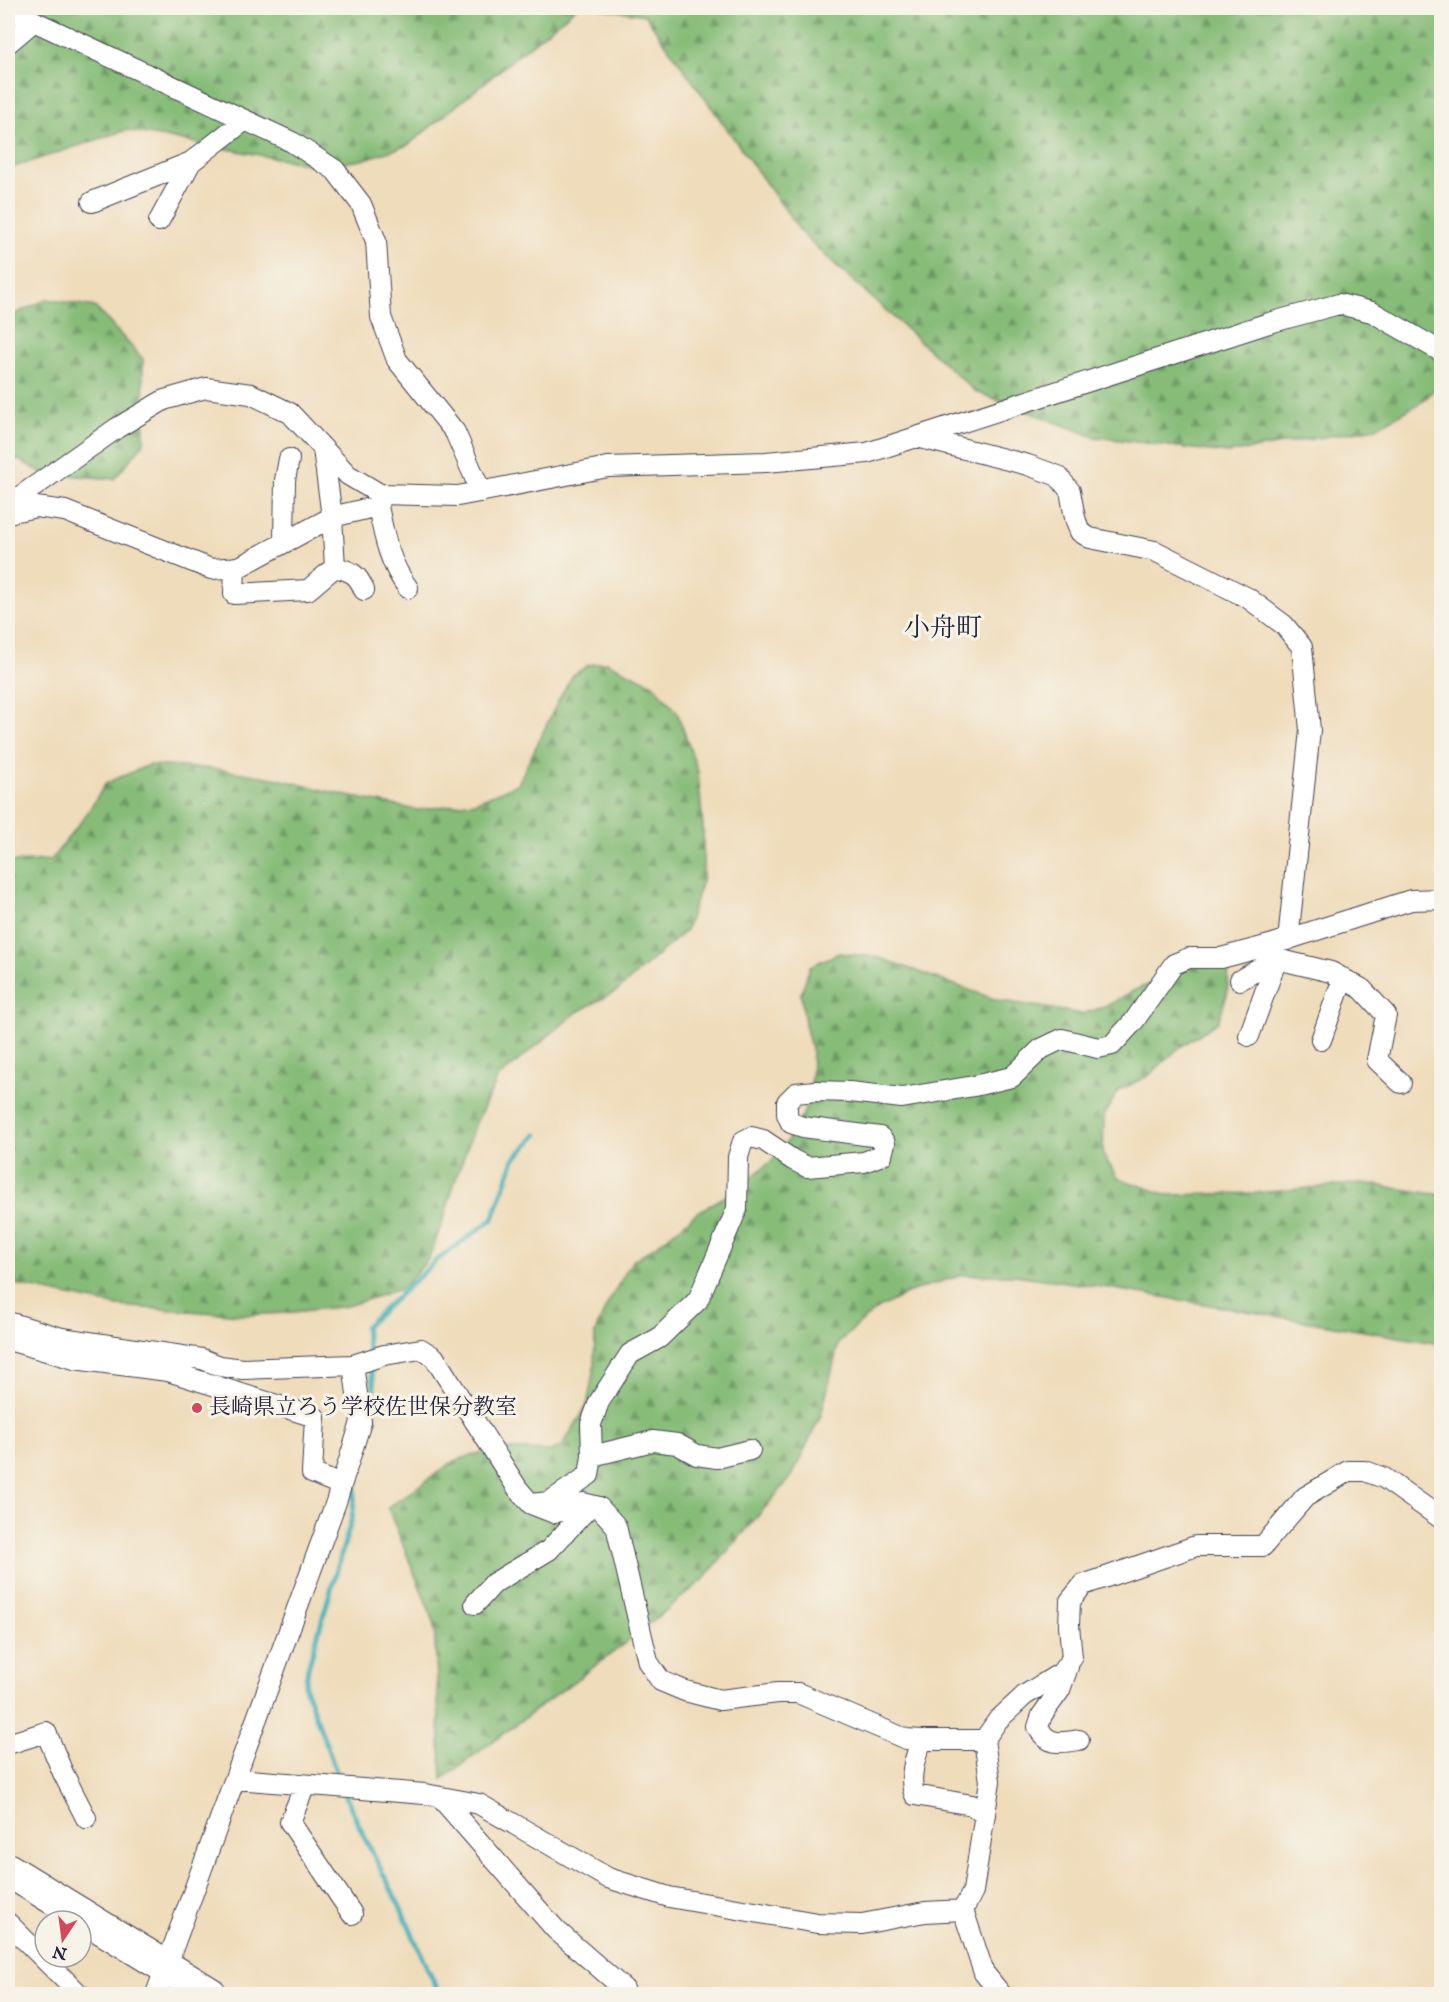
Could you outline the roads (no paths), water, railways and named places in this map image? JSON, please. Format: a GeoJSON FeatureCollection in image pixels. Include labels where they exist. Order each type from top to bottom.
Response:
{"type":"FeatureCollection","features":[{"type":"Feature","properties":{"kind":"highway"},"geometry":{"type":"LineString","coordinates":[[8,1870],[160,1981],[210,1995]]}},
{"type":"Feature","properties":{"kind":"street"},"geometry":{"type":"LineString","coordinates":[[8,9],[292,142],[335,170],[361,204],[376,241],[381,317],[397,360],[455,432],[481,492]]}},
{"type":"Feature","properties":{"kind":"street"},"geometry":{"type":"LineString","coordinates":[[8,43],[34,21]]}},
{"type":"Feature","properties":{"kind":"street"},"geometry":{"type":"LineString","coordinates":[[92,202],[191,162],[245,120]]}},
{"type":"Feature","properties":{"kind":"street"},"geometry":{"type":"LineString","coordinates":[[159,221],[191,162]]}},
{"type":"Feature","properties":{"kind":"street"},"geometry":{"type":"LineString","coordinates":[[8,513],[36,507],[65,511],[212,569],[239,567],[332,517],[379,500],[458,496],[608,467],[766,462],[867,453],[1269,323],[1339,304],[1372,312],[1442,351]]}},
{"type":"Feature","properties":{"kind":"street"},"geometry":{"type":"LineString","coordinates":[[8,505],[117,428],[164,400],[206,388],[251,394],[290,413],[348,476],[379,500],[387,552],[397,574],[408,588]]}},
{"type":"Feature","properties":{"kind":"street"},"geometry":{"type":"LineString","coordinates":[[917,436],[1028,465],[1058,476],[1070,490],[1080,532],[1090,538],[1155,552],[1248,598],[1284,625],[1302,647],[1310,730],[1278,948],[1249,1036]]}},
{"type":"Feature","properties":{"kind":"street"},"geometry":{"type":"LineString","coordinates":[[323,449],[332,517],[335,567]]}},
{"type":"Feature","properties":{"kind":"street"},"geometry":{"type":"LineString","coordinates":[[284,542],[285,480],[289,459]]}},
{"type":"Feature","properties":{"kind":"street"},"geometry":{"type":"LineString","coordinates":[[235,567],[234,594],[308,590],[335,567]]}},
{"type":"Feature","properties":{"kind":"street"},"geometry":{"type":"LineString","coordinates":[[335,567],[352,571],[360,579],[364,591]]}},
{"type":"Feature","properties":{"kind":"street"},"geometry":{"type":"LineString","coordinates":[[531,1504],[549,1502],[589,1475],[592,1456],[591,1424],[599,1401],[630,1354],[659,1338],[698,1300],[737,1209],[738,1157],[743,1141],[751,1137],[763,1140],[792,1160],[807,1167],[864,1162],[882,1155],[885,1143],[880,1137],[812,1129],[791,1123],[787,1114],[787,1102],[796,1093],[850,1092],[902,1098],[1012,1077],[1041,1049],[1062,1039],[1098,1048],[1112,1045],[1134,1021],[1174,964],[1189,958],[1221,958],[1278,948],[1412,900],[1442,899]]}},
{"type":"Feature","properties":{"kind":"street"},"geometry":{"type":"LineString","coordinates":[[1278,948],[1362,989],[1386,1015],[1377,1060],[1401,1083]]}},
{"type":"Feature","properties":{"kind":"street"},"geometry":{"type":"LineString","coordinates":[[1240,980],[1278,948]]}},
{"type":"Feature","properties":{"kind":"street"},"geometry":{"type":"LineString","coordinates":[[1321,1040],[1343,978]]}},
{"type":"Feature","properties":{"kind":"street"},"geometry":{"type":"LineString","coordinates":[[8,1322],[62,1338],[202,1359],[220,1366],[243,1369],[358,1364],[384,1355],[421,1349],[434,1357],[518,1489],[531,1504],[554,1513],[583,1503],[599,1507],[616,1526],[648,1662],[661,1681],[685,1691],[720,1700],[798,1693],[906,1739],[984,1740]]}},
{"type":"Feature","properties":{"kind":"street"},"geometry":{"type":"LineString","coordinates":[[8,1340],[74,1359],[168,1371],[315,1417],[312,1473],[341,1485]]}},
{"type":"Feature","properties":{"kind":"street"},"geometry":{"type":"LineString","coordinates":[[160,1981],[236,1779],[341,1485],[361,1422],[358,1364]]}},
{"type":"Feature","properties":{"kind":"street"},"geometry":{"type":"LineString","coordinates":[[592,1456],[653,1441],[677,1444],[698,1455],[717,1458],[750,1450]]}},
{"type":"Feature","properties":{"kind":"street"},"geometry":{"type":"LineString","coordinates":[[1079,1740],[1063,1743],[1051,1742],[1042,1736],[1038,1727],[1042,1714],[1060,1690],[1072,1658],[1068,1625],[1070,1601],[1083,1585],[1196,1546],[1263,1546],[1305,1497],[1348,1471],[1365,1470],[1384,1478],[1442,1519]]}},
{"type":"Feature","properties":{"kind":"street"},"geometry":{"type":"LineString","coordinates":[[475,1604],[494,1582],[549,1550],[591,1505]]}},
{"type":"Feature","properties":{"kind":"street"},"geometry":{"type":"LineString","coordinates":[[1001,1995],[984,1973],[963,1910],[973,1891],[990,1781],[984,1740],[998,1720],[1025,1695],[1061,1673],[1070,1661]]}},
{"type":"Feature","properties":{"kind":"street"},"geometry":{"type":"LineString","coordinates":[[8,1744],[46,1732],[63,1773],[86,1818]]}},
{"type":"Feature","properties":{"kind":"street"},"geometry":{"type":"LineString","coordinates":[[923,1740],[918,1748],[911,1787],[915,1795],[972,1804],[985,1815]]}},
{"type":"Feature","properties":{"kind":"street"},"geometry":{"type":"LineString","coordinates":[[236,1779],[440,1797],[478,1804],[608,1878],[669,1897],[817,1923],[862,1924],[925,1912],[963,1910]]}},
{"type":"Feature","properties":{"kind":"street"},"geometry":{"type":"LineString","coordinates":[[305,1785],[290,1822],[342,1906]]}},
{"type":"Feature","properties":{"kind":"street"},"geometry":{"type":"LineString","coordinates":[[440,1797],[556,1930],[624,1989]]}},
{"type":"Feature","properties":{"kind":"street"},"geometry":{"type":"LineString","coordinates":[[8,1923],[79,1995]]}},
{"type":"Feature","properties":{"kind":"waterway"},"geometry":{"type":"LineString","coordinates":[[369,1355],[365,1327],[437,1260],[493,1219],[514,1159],[537,1135]]}},
{"type":"Feature","properties":{"kind":"waterway"},"geometry":{"type":"LineString","coordinates":[[365,1440],[374,1418],[371,1364]]}},
{"type":"Feature","properties":{"kind":"waterway"},"geometry":{"type":"LineString","coordinates":[[340,1782],[305,1687],[308,1668],[352,1518],[359,1457]]}},
{"type":"Feature","properties":{"kind":"waterway"},"geometry":{"type":"LineString","coordinates":[[344,1791],[440,1994]]}},
{"type":"Feature","properties":{"kind":"place","name":"長崎県立ろう学校佐世保分教室"},"geometry":{"type":"Point","coordinates":[197,1408]}},
{"type":"Feature","properties":{"kind":"district","name":"小舟町"},"geometry":{"type":"Point","coordinates":[943,628]}}]}
